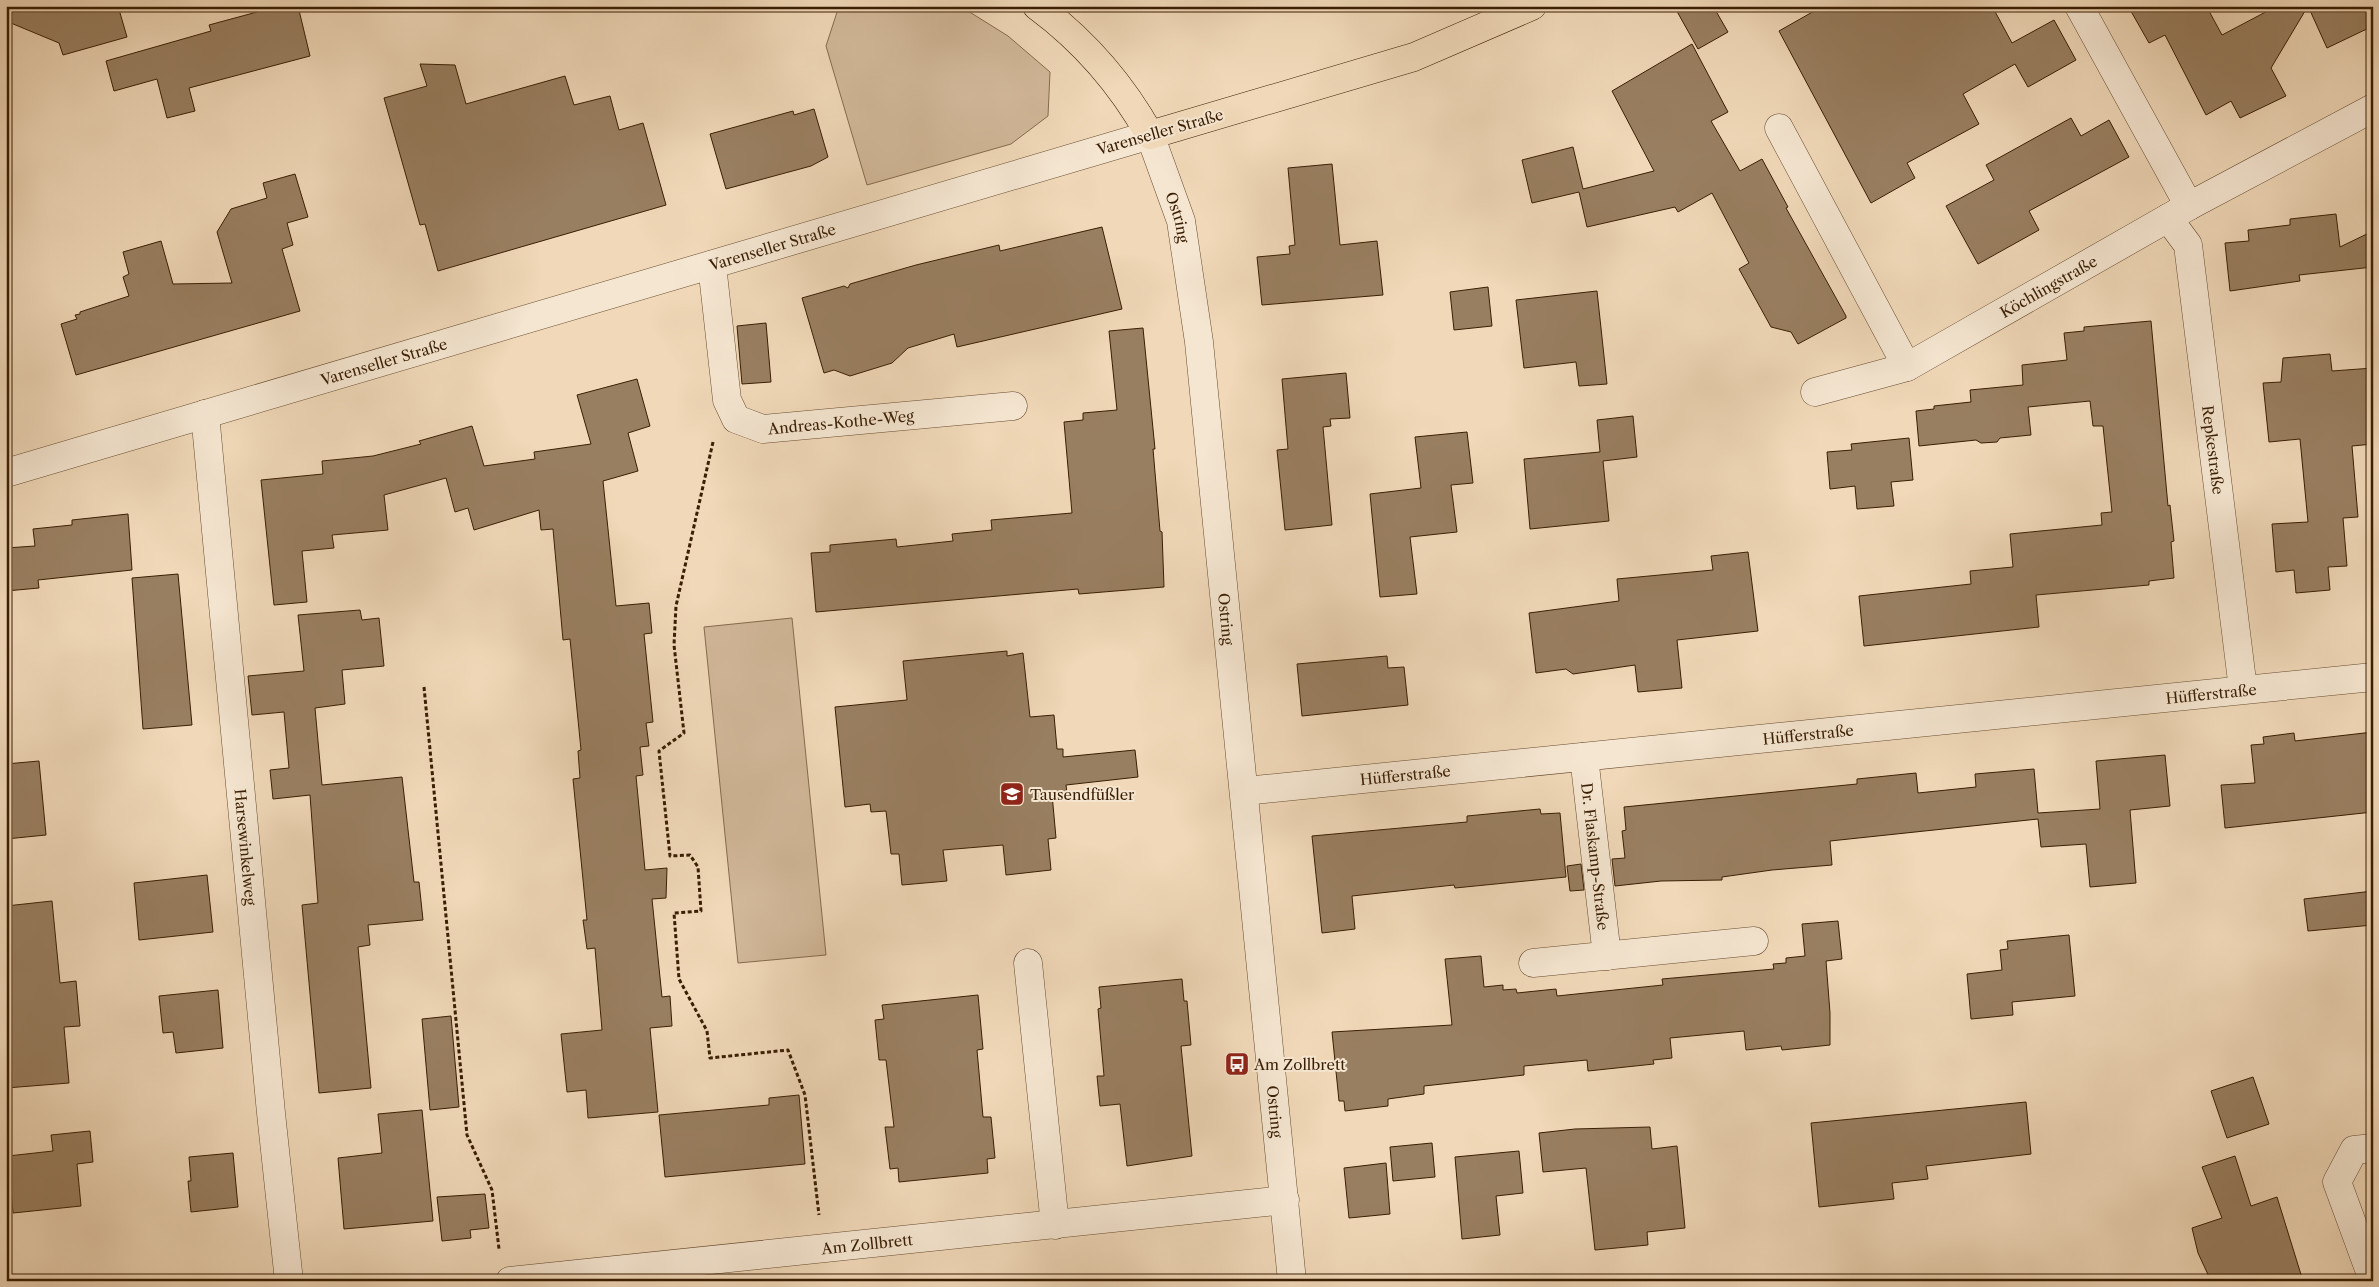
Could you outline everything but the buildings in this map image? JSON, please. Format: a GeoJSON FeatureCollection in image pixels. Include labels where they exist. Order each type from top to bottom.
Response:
{"type":"FeatureCollection","features":[{"type":"Feature","properties":{"kind":"main road","name":"Ostring"},"geometry":{"type":"LineString","coordinates":[[1036,6],[1055,20],[1089,52],[1130,100],[1150,135]]}},
{"type":"Feature","properties":{"kind":"main road","name":"Varenseller Straße"},"geometry":{"type":"LineString","coordinates":[[1150,135],[1414,57],[1532,6]]}},
{"type":"Feature","properties":{"kind":"street"},"geometry":{"type":"LineString","coordinates":[[2079,6],[2179,212]]}},
{"type":"Feature","properties":{"kind":"street","name":"Köchlingstraße"},"geometry":{"type":"LineString","coordinates":[[1815,392],[1907,367],[2179,212],[2373,108]]}},
{"type":"Feature","properties":{"kind":"street"},"geometry":{"type":"LineString","coordinates":[[1779,128],[1907,367]]}},
{"type":"Feature","properties":{"kind":"street","name":"Varenseller Straße"},"geometry":{"type":"LineString","coordinates":[[6,473],[1150,135]]}},
{"type":"Feature","properties":{"kind":"street","name":"Ostring"},"geometry":{"type":"LineString","coordinates":[[1150,135],[1181,221],[1199,342],[1245,790],[1292,1281]]}},
{"type":"Feature","properties":{"kind":"street","name":"Repkestraße"},"geometry":{"type":"LineString","coordinates":[[2179,212],[2188,245],[2243,689]]}},
{"type":"Feature","properties":{"kind":"street"},"geometry":{"type":"LineString","coordinates":[[712,265],[727,400],[736,419]]}},
{"type":"Feature","properties":{"kind":"street","name":"Andreas-Kothe-Weg"},"geometry":{"type":"LineString","coordinates":[[736,419],[763,429],[1013,406]]}},
{"type":"Feature","properties":{"kind":"street","name":"Harsewinkelweg"},"geometry":{"type":"LineString","coordinates":[[205,414],[271,1113],[289,1281]]}},
{"type":"Feature","properties":{"kind":"street","name":"Hüfferstraße"},"geometry":{"type":"LineString","coordinates":[[1245,790],[2373,676]]}},
{"type":"Feature","properties":{"kind":"street","name":"Dr. Flaskamp-Straße"},"geometry":{"type":"LineString","coordinates":[[1584,757],[1606,956]]}},
{"type":"Feature","properties":{"kind":"street"},"geometry":{"type":"LineString","coordinates":[[1533,963],[1754,940]]}},
{"type":"Feature","properties":{"kind":"street"},"geometry":{"type":"LineString","coordinates":[[1028,963],[1055,1225]]}},
{"type":"Feature","properties":{"kind":"street"},"geometry":{"type":"LineString","coordinates":[[2373,1148],[2354,1150],[2337,1182],[2373,1280]]}},
{"type":"Feature","properties":{"kind":"street","name":"Am Zollbrett"},"geometry":{"type":"LineString","coordinates":[[510,1281],[1285,1200]]}},
{"type":"Feature","properties":{"kind":"path"},"geometry":{"type":"LineString","coordinates":[[736,419],[717,428],[707,463],[676,606],[674,645],[684,733],[659,751],[670,856],[690,855],[698,867],[701,911],[674,913],[679,979],[707,1031],[710,1058],[788,1050],[805,1095],[823,1248]]}},
{"type":"Feature","properties":{"kind":"path"},"geometry":{"type":"LineString","coordinates":[[424,687],[467,1134],[492,1190],[499,1253]]}},
{"type":"Feature","properties":{"kind":"shaded area"},"geometry":{"type":"Polygon","coordinates":[[[839,6],[960,6],[1008,36],[1050,72],[1048,116],[1011,144],[867,185],[826,46],[839,6]]]}},
{"type":"Feature","properties":{"kind":"shaded area"},"geometry":{"type":"Polygon","coordinates":[[[792,618],[826,955],[738,963],[704,627],[792,618]]]}},
{"type":"Feature","properties":{"kind":"place","name":"Tausendfüßler"},"geometry":{"type":"Point","coordinates":[1012,794]}},
{"type":"Feature","properties":{"kind":"place","name":"Am Zollbrett"},"geometry":{"type":"Point","coordinates":[1237,1064]}}]}
